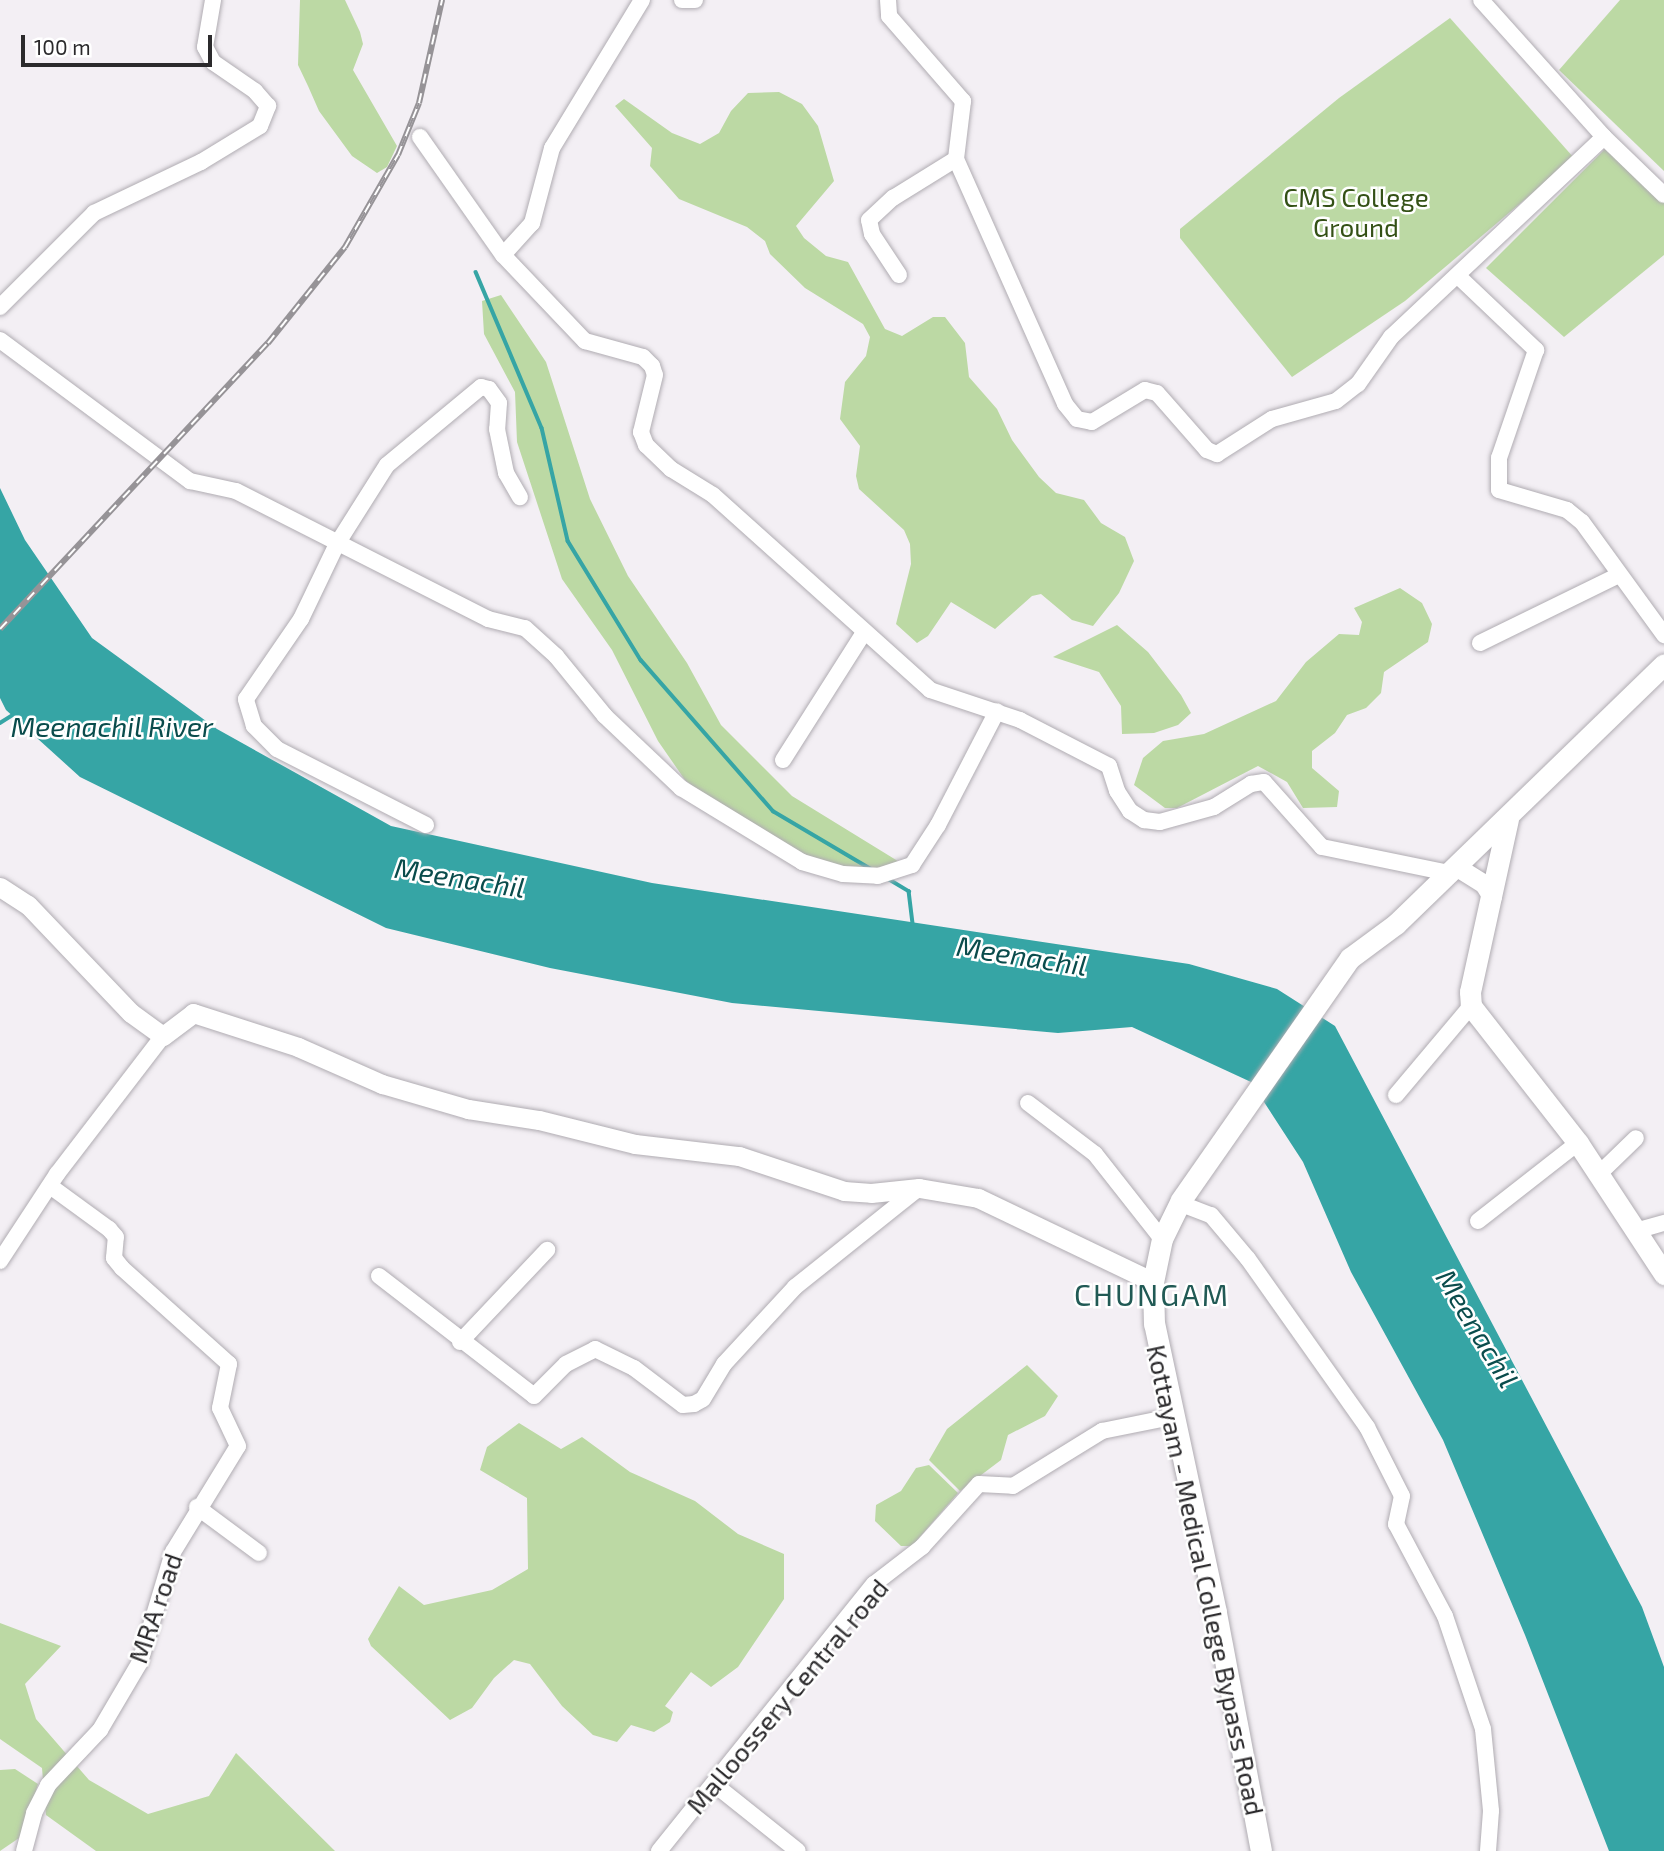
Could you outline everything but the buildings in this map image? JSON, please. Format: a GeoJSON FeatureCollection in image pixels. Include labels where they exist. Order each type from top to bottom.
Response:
{"type":"FeatureCollection","features":[{"type":"Feature","properties":{"kind":"main road","name":"Kottayam - Medical College Bypass Road"},"geometry":{"type":"LineString","coordinates":[[1261,1851],[1216,1612],[1171,1417],[1154,1324],[1153,1282],[1162,1239],[1180,1202],[1325,989],[1350,958],[1396,924],[1508,818],[1540,781],[1664,664]]}},
{"type":"Feature","properties":{"kind":"main road"},"geometry":{"type":"LineString","coordinates":[[1508,818],[1470,992],[1472,1006],[1600,1173],[1639,1230],[1664,1274]]}},
{"type":"Feature","properties":{"kind":"street"},"geometry":{"type":"LineString","coordinates":[[0,307],[94,213],[201,162],[260,126],[268,106],[255,91],[213,62],[205,47],[213,0]]}},
{"type":"Feature","properties":{"kind":"street"},"geometry":{"type":"LineString","coordinates":[[503,255],[532,223],[552,148],[642,0]]}},
{"type":"Feature","properties":{"kind":"street"},"geometry":{"type":"LineString","coordinates":[[682,0],[695,0]]}},
{"type":"Feature","properties":{"kind":"street"},"geometry":{"type":"LineString","coordinates":[[888,0],[889,16],[963,101],[956,159],[1046,365],[1077,419],[1092,422],[1145,390],[1157,393],[1207,450],[1217,454],[1272,419],[1336,401],[1359,384],[1391,337],[1604,137]]}},
{"type":"Feature","properties":{"kind":"street"},"geometry":{"type":"LineString","coordinates":[[1481,0],[1604,137],[1664,195]]}},
{"type":"Feature","properties":{"kind":"street"},"geometry":{"type":"LineString","coordinates":[[419,137],[503,255],[585,341],[643,357],[652,366],[654,375],[641,432],[646,445],[671,469],[713,495],[863,634],[930,691],[996,712],[1109,765],[1116,791],[1129,811],[1144,820],[1160,822],[1214,807],[1251,784],[1265,782],[1322,848],[1453,870],[1484,884],[1492,897]]}},
{"type":"Feature","properties":{"kind":"street"},"geometry":{"type":"LineString","coordinates":[[899,275],[872,233],[869,220],[892,198],[956,159]]}},
{"type":"Feature","properties":{"kind":"street"},"geometry":{"type":"LineString","coordinates":[[1458,275],[1536,350],[1499,458],[1499,490],[1567,510],[1582,522],[1664,635]]}},
{"type":"Feature","properties":{"kind":"street"},"geometry":{"type":"LineString","coordinates":[[0,340],[190,481],[236,491],[488,618],[525,628],[556,656],[605,716],[681,788],[711,810],[802,862],[843,874],[878,876],[912,865],[938,825],[996,712]]}},
{"type":"Feature","properties":{"kind":"street"},"geometry":{"type":"LineString","coordinates":[[426,825],[277,749],[246,710],[246,699],[301,619],[337,544],[387,465],[481,387],[489,389],[499,403],[498,429],[506,473],[520,498]]}},
{"type":"Feature","properties":{"kind":"street"},"geometry":{"type":"LineString","coordinates":[[1480,643],[1619,575]]}},
{"type":"Feature","properties":{"kind":"street"},"geometry":{"type":"LineString","coordinates":[[783,760],[863,634]]}},
{"type":"Feature","properties":{"kind":"street"},"geometry":{"type":"LineString","coordinates":[[0,887],[28,905],[131,1013],[163,1036]]}},
{"type":"Feature","properties":{"kind":"street"},"geometry":{"type":"LineString","coordinates":[[1396,1096],[1472,1006]]}},
{"type":"Feature","properties":{"kind":"street"},"geometry":{"type":"LineString","coordinates":[[0,1261],[50,1186],[163,1036],[193,1013],[298,1047],[382,1084],[468,1109],[538,1120],[635,1144],[738,1156],[844,1191],[871,1194],[919,1188],[978,1198],[1153,1282]]}},
{"type":"Feature","properties":{"kind":"street"},"geometry":{"type":"LineString","coordinates":[[1028,1103],[1094,1154],[1162,1239]]}},
{"type":"Feature","properties":{"kind":"street"},"geometry":{"type":"LineString","coordinates":[[1600,1173],[1636,1138]]}},
{"type":"Feature","properties":{"kind":"street"},"geometry":{"type":"LineString","coordinates":[[1478,1221],[1578,1143]]}},
{"type":"Feature","properties":{"kind":"street","name":"MRA road"},"geometry":{"type":"LineString","coordinates":[[24,1851],[34,1813],[48,1785],[100,1730],[140,1662],[166,1572],[197,1507],[238,1446],[220,1408],[229,1364],[122,1268],[114,1258],[116,1237],[109,1228],[50,1186]]}},
{"type":"Feature","properties":{"kind":"street"},"geometry":{"type":"LineString","coordinates":[[379,1276],[460,1342],[534,1396],[566,1364],[595,1349],[634,1368],[683,1405],[694,1404],[703,1399],[724,1364],[794,1287],[919,1188]]}},
{"type":"Feature","properties":{"kind":"street"},"geometry":{"type":"LineString","coordinates":[[1180,1202],[1211,1215],[1248,1259],[1367,1427],[1402,1496],[1396,1524],[1445,1616],[1483,1730],[1491,1811],[1488,1851]]}},
{"type":"Feature","properties":{"kind":"street"},"geometry":{"type":"LineString","coordinates":[[1639,1230],[1664,1223]]}},
{"type":"Feature","properties":{"kind":"street"},"geometry":{"type":"LineString","coordinates":[[460,1342],[547,1250]]}},
{"type":"Feature","properties":{"kind":"street","name":"Malloossery Central road"},"geometry":{"type":"LineString","coordinates":[[659,1851],[719,1788],[874,1584],[922,1547],[979,1484],[1013,1486],[1102,1431],[1171,1417]]}},
{"type":"Feature","properties":{"kind":"street"},"geometry":{"type":"LineString","coordinates":[[197,1507],[260,1553]]}},
{"type":"Feature","properties":{"kind":"street"},"geometry":{"type":"LineString","coordinates":[[719,1788],[798,1851]]}},
{"type":"Feature","properties":{"kind":"green space"},"geometry":{"type":"Polygon","coordinates":[[[300,0],[345,0],[360,32],[363,44],[353,70],[397,146],[387,167],[377,173],[352,156],[319,111],[298,65],[300,0]]]}},
{"type":"Feature","properties":{"kind":"green space"},"geometry":{"type":"Polygon","coordinates":[[[1620,0],[1664,0],[1664,171],[1559,70],[1620,0]]]}},
{"type":"Feature","properties":{"kind":"green space","name":"CMS College Ground"},"geometry":{"type":"Polygon","coordinates":[[[1450,18],[1574,158],[1405,301],[1292,377],[1180,238],[1180,229],[1339,98],[1450,18]]]}},
{"type":"Feature","properties":{"kind":"green space"},"geometry":{"type":"Polygon","coordinates":[[[779,92],[802,104],[818,126],[834,181],[796,226],[804,238],[826,256],[848,262],[885,329],[902,336],[933,317],[945,317],[965,343],[969,377],[997,409],[1012,440],[1039,477],[1056,493],[1084,500],[1101,523],[1125,537],[1134,561],[1119,593],[1093,626],[1072,620],[1041,594],[1032,596],[995,629],[951,602],[928,636],[917,643],[896,624],[911,564],[910,544],[904,530],[859,489],[856,476],[860,446],[840,419],[845,382],[866,356],[870,337],[863,324],[805,288],[770,254],[765,241],[747,227],[679,199],[650,166],[652,148],[615,106],[624,99],[672,133],[700,144],[719,133],[731,111],[748,93],[779,92]]]}},
{"type":"Feature","properties":{"kind":"green space"},"geometry":{"type":"Polygon","coordinates":[[[1607,147],[1664,199],[1664,255],[1564,337],[1486,268],[1607,147]]]}},
{"type":"Feature","properties":{"kind":"green space"},"geometry":{"type":"Polygon","coordinates":[[[501,295],[546,362],[590,499],[628,576],[687,663],[721,725],[792,796],[901,863],[878,874],[825,863],[773,840],[733,818],[685,780],[658,741],[612,650],[562,579],[517,442],[515,392],[484,334],[482,301],[501,295]]]}},
{"type":"Feature","properties":{"kind":"green space"},"geometry":{"type":"Polygon","coordinates":[[[1400,588],[1422,603],[1432,624],[1428,642],[1384,672],[1381,693],[1366,708],[1347,715],[1335,733],[1312,751],[1312,768],[1339,791],[1337,807],[1303,808],[1287,782],[1258,766],[1177,808],[1165,808],[1134,785],[1143,758],[1163,741],[1204,734],[1276,701],[1306,662],[1339,634],[1359,635],[1362,622],[1354,608],[1400,588]]]}},
{"type":"Feature","properties":{"kind":"green space"},"geometry":{"type":"Polygon","coordinates":[[[1117,625],[1148,652],[1181,695],[1191,713],[1178,725],[1154,733],[1122,734],[1121,706],[1099,672],[1053,657],[1117,625]]]}},
{"type":"Feature","properties":{"kind":"green space"},"geometry":{"type":"Polygon","coordinates":[[[1027,1365],[1058,1396],[1045,1416],[1008,1435],[1001,1460],[960,1491],[929,1460],[947,1429],[1027,1365]]]}},
{"type":"Feature","properties":{"kind":"green space"},"geometry":{"type":"Polygon","coordinates":[[[519,1423],[561,1449],[582,1437],[630,1472],[695,1501],[738,1534],[784,1554],[784,1599],[738,1667],[711,1687],[691,1672],[665,1706],[673,1712],[670,1722],[654,1732],[631,1725],[617,1742],[593,1735],[562,1706],[530,1664],[514,1660],[494,1678],[472,1708],[450,1720],[371,1646],[368,1639],[399,1586],[424,1605],[492,1590],[528,1569],[527,1498],[480,1470],[487,1447],[519,1423]]]}},
{"type":"Feature","properties":{"kind":"green space"},"geometry":{"type":"Polygon","coordinates":[[[929,1465],[958,1493],[912,1546],[901,1546],[875,1521],[876,1505],[901,1491],[916,1468],[929,1465]]]}},
{"type":"Feature","properties":{"kind":"green space"},"geometry":{"type":"Polygon","coordinates":[[[0,1623],[61,1646],[25,1684],[36,1719],[89,1780],[148,1814],[209,1796],[236,1753],[335,1851],[96,1851],[46,1815],[42,1768],[0,1739],[0,1623]]]}},
{"type":"Feature","properties":{"kind":"green space"},"geometry":{"type":"Polygon","coordinates":[[[15,1769],[38,1784],[22,1836],[0,1851],[0,1770],[15,1769]]]}},
{"type":"Feature","properties":{"kind":"water","name":"Meenachil River"},"geometry":{"type":"Polygon","coordinates":[[[0,488],[25,540],[92,638],[217,729],[391,826],[652,883],[1189,964],[1277,989],[1335,1026],[1642,1607],[1664,1667],[1664,1851],[1609,1851],[1525,1635],[1443,1440],[1351,1272],[1303,1162],[1251,1082],[1132,1027],[1058,1033],[732,1003],[550,968],[386,928],[80,777],[6,710],[0,698],[0,488]]]}},
{"type":"Feature","properties":{"kind":"waterway"},"geometry":{"type":"LineString","coordinates":[[476,272],[542,428],[568,541],[641,660],[773,811],[871,869]]}},
{"type":"Feature","properties":{"kind":"waterway"},"geometry":{"type":"LineString","coordinates":[[0,723],[16,713]]}},
{"type":"Feature","properties":{"kind":"waterway"},"geometry":{"type":"LineString","coordinates":[[887,878],[909,891],[913,924]]}},
{"type":"Feature","properties":{"kind":"railway"},"geometry":{"type":"LineString","coordinates":[[0,629],[268,343],[345,247],[398,155],[419,103],[442,0]]}},
{"type":"Feature","properties":{"kind":"district","name":"CHUNGAM"},"geometry":{"type":"Point","coordinates":[1152,1294]}},
{"type":"Feature","properties":{"kind":"water label","name":"Meenachil"},"geometry":{"type":"Point","coordinates":[460,877]}},
{"type":"Feature","properties":{"kind":"water label","name":"Meenachil"},"geometry":{"type":"Point","coordinates":[1022,955]}},
{"type":"Feature","properties":{"kind":"water label","name":"Meenachil"},"geometry":{"type":"Point","coordinates":[1478,1328]}}]}
